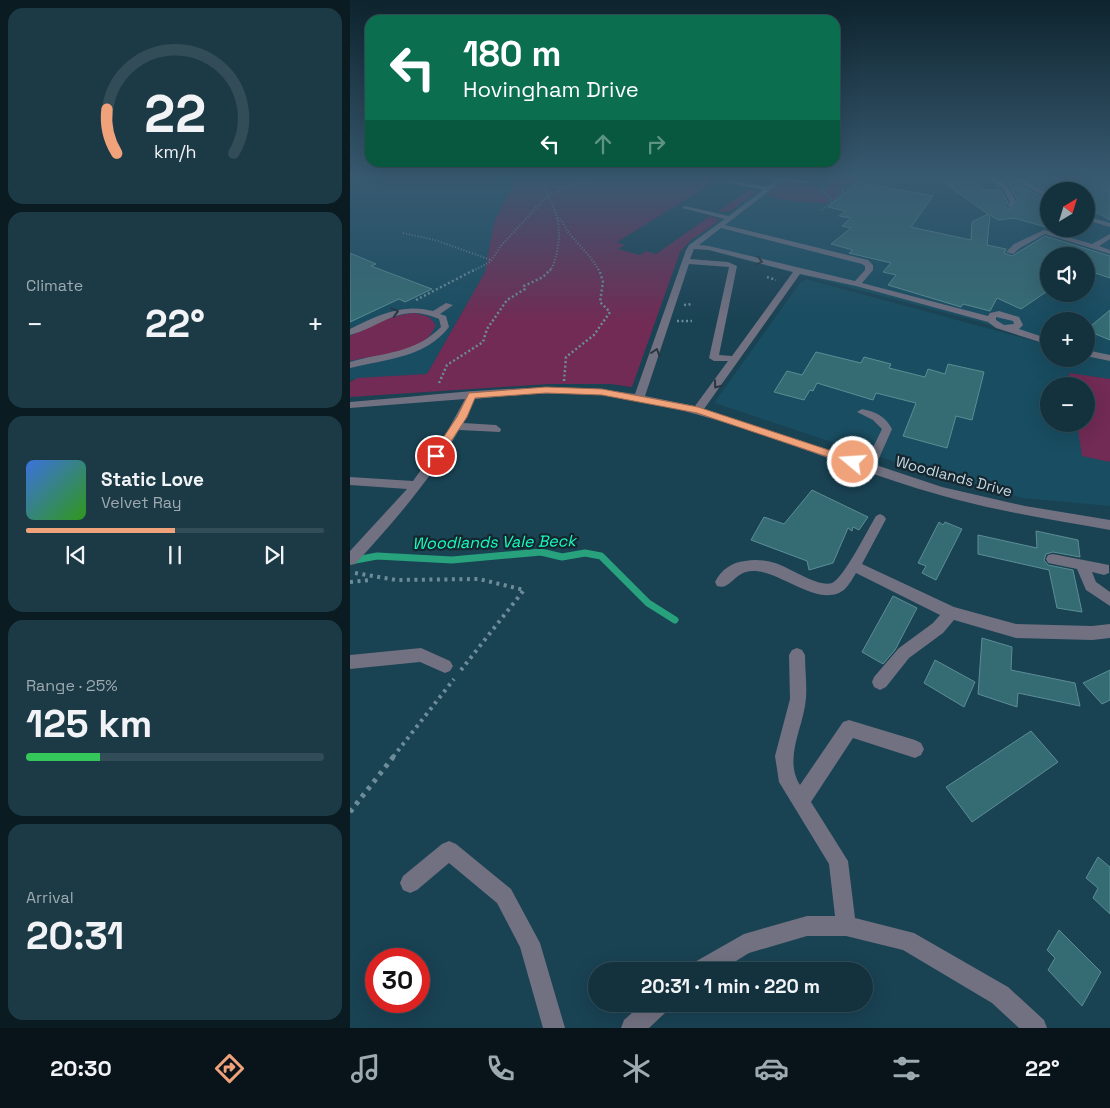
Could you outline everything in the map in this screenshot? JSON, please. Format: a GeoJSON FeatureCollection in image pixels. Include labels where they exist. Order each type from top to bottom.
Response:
{"type":"FeatureCollection","features":[{"type":"Feature","properties":{"kind":"street"},"geometry":{"type":"LineString","coordinates":[[639,398],[656,356],[685,261],[692,248],[721,226],[865,262],[869,265],[869,270],[857,284]]}},
{"type":"Feature","properties":{"kind":"street"},"geometry":{"type":"LineString","coordinates":[[1010,252],[1017,246],[1044,232],[1093,247],[1110,236]]}},
{"type":"Feature","properties":{"kind":"street"},"geometry":{"type":"LineString","coordinates":[[692,248],[709,248],[857,284],[991,320],[996,325],[1040,339]]}},
{"type":"Feature","properties":{"kind":"street"},"geometry":{"type":"LineString","coordinates":[[1095,248],[1110,252]]}},
{"type":"Feature","properties":{"kind":"street"},"geometry":{"type":"LineString","coordinates":[[685,261],[733,266],[714,358],[736,359]]}},
{"type":"Feature","properties":{"kind":"street"},"geometry":{"type":"LineString","coordinates":[[698,410],[798,271]]}},
{"type":"Feature","properties":{"kind":"street"},"geometry":{"type":"LineString","coordinates":[[435,314],[449,304]]}},
{"type":"Feature","properties":{"kind":"street"},"geometry":{"type":"LineString","coordinates":[[350,332],[394,311],[411,309],[435,314],[443,318],[445,327],[437,338],[411,352],[350,365]]}},
{"type":"Feature","properties":{"kind":"street"},"geometry":{"type":"LineString","coordinates":[[991,320],[994,315],[999,314],[1012,316],[1019,322],[1017,327],[1008,328]]}},
{"type":"Feature","properties":{"kind":"street"},"geometry":{"type":"LineString","coordinates":[[1095,354],[1110,358]]}},
{"type":"Feature","properties":{"kind":"street","name":"Woodlands Drive"},"geometry":{"type":"LineString","coordinates":[[350,405],[546,390],[602,392],[698,410],[941,491],[1025,511],[1110,525]]}},
{"type":"Feature","properties":{"kind":"street"},"geometry":{"type":"LineString","coordinates":[[354,556],[387,523],[416,485],[456,426],[472,395]]}},
{"type":"Feature","properties":{"kind":"street"},"geometry":{"type":"LineString","coordinates":[[862,412],[882,420],[887,429],[869,467]]}},
{"type":"Feature","properties":{"kind":"street"},"geometry":{"type":"LineString","coordinates":[[456,426],[496,429]]}},
{"type":"Feature","properties":{"kind":"street"},"geometry":{"type":"LineString","coordinates":[[350,481],[416,485]]}},
{"type":"Feature","properties":{"kind":"street"},"geometry":{"type":"LineString","coordinates":[[722,582],[736,567],[754,565],[774,568],[814,587],[831,590],[840,585],[854,566],[880,519]]}},
{"type":"Feature","properties":{"kind":"street"},"geometry":{"type":"LineString","coordinates":[[1053,559],[1104,568]]}},
{"type":"Feature","properties":{"kind":"street"},"geometry":{"type":"LineString","coordinates":[[1082,565],[1091,586],[1110,600]]}},
{"type":"Feature","properties":{"kind":"street"},"geometry":{"type":"LineString","coordinates":[[854,566],[951,613],[1016,631],[1092,633],[1110,631]]}},
{"type":"Feature","properties":{"kind":"street"},"geometry":{"type":"LineString","coordinates":[[880,682],[904,653],[938,628],[951,613]]}},
{"type":"Feature","properties":{"kind":"street"},"geometry":{"type":"LineString","coordinates":[[797,655],[798,699],[784,756],[788,782],[838,861],[846,926]]}},
{"type":"Feature","properties":{"kind":"street"},"geometry":{"type":"LineString","coordinates":[[350,662],[421,656],[445,666]]}},
{"type":"Feature","properties":{"kind":"street"},"geometry":{"type":"LineString","coordinates":[[800,802],[849,728],[915,749]]}},
{"type":"Feature","properties":{"kind":"street"},"geometry":{"type":"LineString","coordinates":[[410,883],[448,851],[504,896],[530,943],[554,1028]]}},
{"type":"Feature","properties":{"kind":"street"},"geometry":{"type":"LineString","coordinates":[[715,962],[744,944],[807,926],[846,926],[907,940],[1000,995],[1036,1028]]}},
{"type":"Feature","properties":{"kind":"street"},"geometry":{"type":"LineString","coordinates":[[632,1028],[649,1012]]}},
{"type":"Feature","properties":{"kind":"path"},"geometry":{"type":"LineString","coordinates":[[394,311],[490,262],[520,226]]}},
{"type":"Feature","properties":{"kind":"path"},"geometry":{"type":"LineString","coordinates":[[439,383],[447,365],[484,342],[487,329],[506,300],[525,289],[524,286],[547,274],[552,269],[555,261],[557,226]]}},
{"type":"Feature","properties":{"kind":"path"},"geometry":{"type":"LineString","coordinates":[[564,381],[566,357],[594,335],[610,312],[600,302],[603,282],[591,256],[568,232],[565,226]]}},
{"type":"Feature","properties":{"kind":"path"},"geometry":{"type":"LineString","coordinates":[[403,232],[435,240],[490,260]]}},
{"type":"Feature","properties":{"kind":"path"},"geometry":{"type":"LineString","coordinates":[[350,571],[374,580]]}},
{"type":"Feature","properties":{"kind":"path"},"geometry":{"type":"LineString","coordinates":[[350,582],[463,578],[486,580],[524,590],[350,812]]}},
{"type":"Feature","properties":{"kind":"shaded area"},"geometry":{"type":"Polygon","coordinates":[[[350,226],[498,226],[485,272],[427,374],[350,380],[350,226]]]}},
{"type":"Feature","properties":{"kind":"shaded area"},"geometry":{"type":"Polygon","coordinates":[[[493,226],[643,226],[617,242],[625,245],[618,249],[640,255],[646,251],[656,254],[696,226],[712,226],[690,241],[680,252],[632,387],[610,384],[550,384],[350,397],[350,382],[357,378],[427,374],[485,272],[493,226]]]}},
{"type":"Feature","properties":{"kind":"shaded area"},"geometry":{"type":"Polygon","coordinates":[[[712,226],[1040,226],[1040,238],[1095,238],[1095,226],[1110,226],[1110,359],[1095,356],[1095,312],[1040,312],[1040,341],[977,321],[687,245],[712,226]]]}},
{"type":"Feature","properties":{"kind":"shaded area"},"geometry":{"type":"Polygon","coordinates":[[[806,279],[1040,343],[1040,367],[1095,367],[1095,358],[1110,360],[1110,506],[1022,498],[865,453],[714,403],[800,283],[806,279]]]}},
{"type":"Feature","properties":{"kind":"shaded area"},"geometry":{"type":"Polygon","coordinates":[[[415,313],[429,317],[436,325],[430,335],[421,343],[398,352],[350,361],[350,336],[389,318],[415,313]]]}},
{"type":"Feature","properties":{"kind":"shaded area"},"geometry":{"type":"Polygon","coordinates":[[[1069,373],[1110,379],[1110,462],[1082,456],[1078,432],[1095,432],[1095,377],[1070,377],[1069,373]]]}},
{"type":"Feature","properties":{"kind":"building"},"geometry":{"type":"Polygon","coordinates":[[[842,226],[911,227],[971,240],[972,226],[989,226],[987,245],[1006,249],[1004,253],[1012,256],[1042,238],[1052,238],[1081,247],[1040,247],[1040,296],[1021,309],[997,298],[990,311],[963,304],[961,307],[888,285],[896,275],[883,272],[891,263],[849,253],[853,250],[831,244],[851,228],[842,226]]]}},
{"type":"Feature","properties":{"kind":"building"},"geometry":{"type":"Polygon","coordinates":[[[1095,251],[1110,256],[1110,278],[1095,273],[1095,251]]]}},
{"type":"Feature","properties":{"kind":"building"},"geometry":{"type":"Polygon","coordinates":[[[350,253],[376,264],[371,266],[432,289],[405,302],[399,299],[350,322],[350,253]]]}},
{"type":"Feature","properties":{"kind":"building"},"geometry":{"type":"Polygon","coordinates":[[[1110,310],[1110,340],[1095,334],[1095,322],[1110,310]]]}},
{"type":"Feature","properties":{"kind":"building"},"geometry":{"type":"Polygon","coordinates":[[[816,352],[861,363],[864,357],[891,364],[889,368],[925,377],[928,369],[945,374],[948,364],[984,372],[972,420],[956,416],[947,448],[903,436],[916,403],[876,393],[873,400],[817,383],[813,391],[810,390],[804,400],[774,392],[787,371],[802,375],[816,352]]]}},
{"type":"Feature","properties":{"kind":"building"},"geometry":{"type":"Polygon","coordinates":[[[812,490],[868,517],[859,530],[853,527],[852,531],[848,528],[833,563],[809,570],[807,561],[751,540],[764,517],[784,524],[812,490]]]}},
{"type":"Feature","properties":{"kind":"building"},"geometry":{"type":"Polygon","coordinates":[[[939,522],[943,525],[945,522],[962,529],[936,580],[922,573],[926,566],[918,563],[939,522]]]}},
{"type":"Feature","properties":{"kind":"building"},"geometry":{"type":"Polygon","coordinates":[[[1036,531],[1078,540],[1080,557],[1053,552],[1046,554],[1044,560],[1048,565],[1073,570],[1082,612],[1057,608],[1049,570],[978,554],[978,535],[1037,548],[1036,531]]]}},
{"type":"Feature","properties":{"kind":"building"},"geometry":{"type":"Polygon","coordinates":[[[893,596],[917,608],[895,650],[883,664],[862,652],[893,596]]]}},
{"type":"Feature","properties":{"kind":"building"},"geometry":{"type":"Polygon","coordinates":[[[982,638],[1012,647],[1011,670],[1075,683],[1080,706],[1018,693],[1017,707],[978,694],[982,638]]]}},
{"type":"Feature","properties":{"kind":"building"},"geometry":{"type":"Polygon","coordinates":[[[935,660],[975,682],[964,707],[924,683],[935,660]]]}},
{"type":"Feature","properties":{"kind":"building"},"geometry":{"type":"Polygon","coordinates":[[[1110,670],[1110,700],[1102,704],[1083,683],[1110,670]]]}},
{"type":"Feature","properties":{"kind":"building"},"geometry":{"type":"Polygon","coordinates":[[[1031,731],[1058,762],[972,822],[946,787],[1031,731]]]}},
{"type":"Feature","properties":{"kind":"building"},"geometry":{"type":"Polygon","coordinates":[[[1098,857],[1110,867],[1110,914],[1093,898],[1098,888],[1086,878],[1098,857]]]}},
{"type":"Feature","properties":{"kind":"building"},"geometry":{"type":"Polygon","coordinates":[[[1059,930],[1101,972],[1082,1006],[1048,970],[1055,958],[1047,950],[1059,930]]]}},
{"type":"Feature","properties":{"kind":"waterway","name":"Woodlands Vale Beck"},"geometry":{"type":"LineString","coordinates":[[350,561],[377,556],[452,560],[541,552],[562,557],[585,553],[601,556],[648,603],[675,620]]}},
{"type":"Feature","properties":{"kind":"route"},"geometry":{"type":"LineString","coordinates":[[436,456],[462,417],[472,395],[546,390],[602,392],[698,410],[853,462]]}}]}
